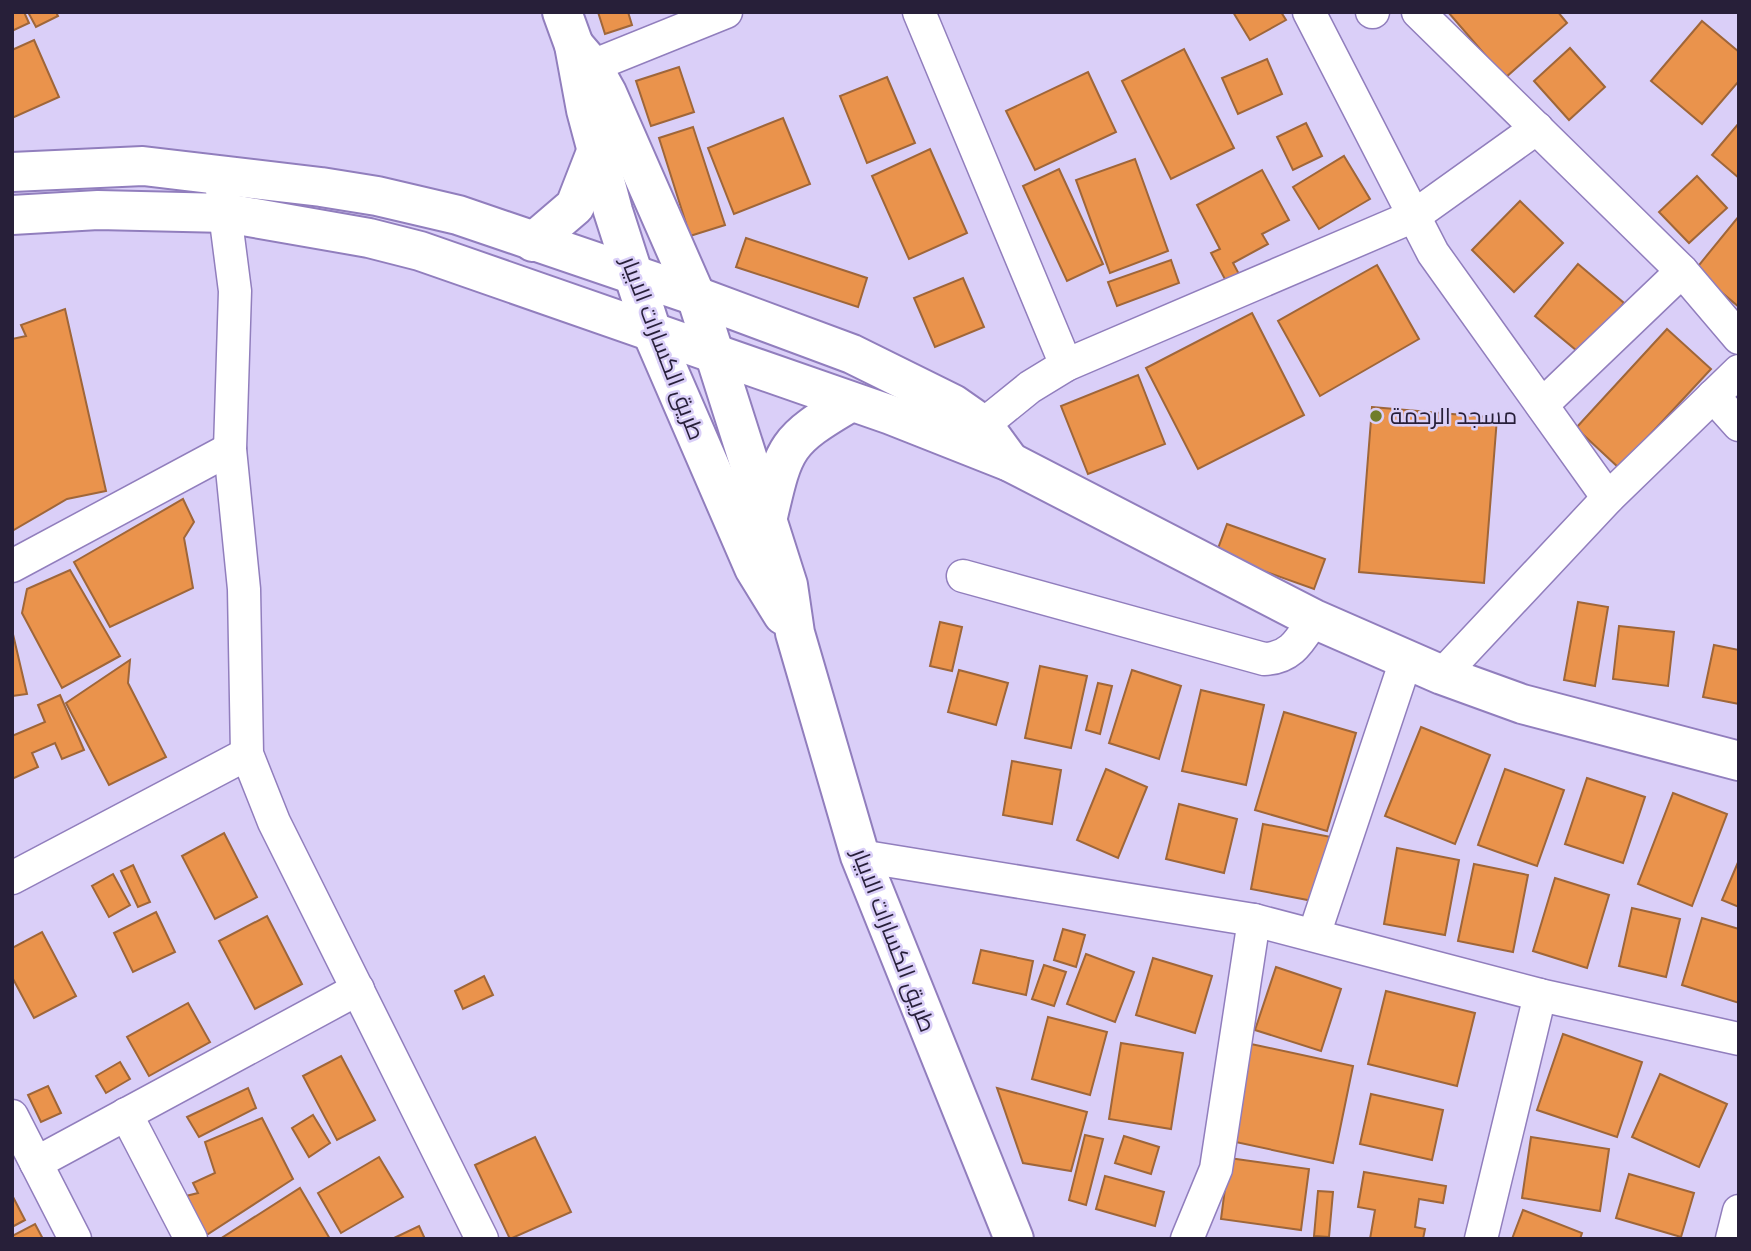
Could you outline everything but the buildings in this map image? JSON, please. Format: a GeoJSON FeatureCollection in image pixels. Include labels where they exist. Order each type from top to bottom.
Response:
{"type":"FeatureCollection","features":[{"type":"Feature","properties":{"kind":"street"},"geometry":{"type":"LineString","coordinates":[[576,41],[726,12]]}},
{"type":"Feature","properties":{"kind":"street"},"geometry":{"type":"LineString","coordinates":[[919,12],[1066,365]]}},
{"type":"Feature","properties":{"kind":"street"},"geometry":{"type":"LineString","coordinates":[[1310,12],[1433,253],[1463,299],[1608,498]]}},
{"type":"Feature","properties":{"kind":"street"},"geometry":{"type":"LineString","coordinates":[[1418,12],[1682,271],[1739,338]]}},
{"type":"Feature","properties":{"kind":"street","name":"طريق الكسارات الابيار"},"geometry":{"type":"LineString","coordinates":[[576,41],[596,152],[653,335],[754,568],[795,634]]}},
{"type":"Feature","properties":{"kind":"street","name":"طريق الكسارات الابيار"},"geometry":{"type":"LineString","coordinates":[[576,41],[649,186],[696,296],[788,585],[795,634],[860,856],[1014,1239]]}},
{"type":"Feature","properties":{"kind":"street"},"geometry":{"type":"LineString","coordinates":[[983,425],[1030,387],[1066,365],[1414,216],[1536,128]]}},
{"type":"Feature","properties":{"kind":"street"},"geometry":{"type":"LineString","coordinates":[[533,242],[575,206],[596,152]]}},
{"type":"Feature","properties":{"kind":"street"},"geometry":{"type":"LineString","coordinates":[[12,172],[143,166],[377,196],[458,215],[696,296],[852,354],[925,389],[983,425],[1010,462]]}},
{"type":"Feature","properties":{"kind":"street"},"geometry":{"type":"LineString","coordinates":[[219,174],[235,292],[230,449],[244,589],[247,754],[274,822],[482,1239]]}},
{"type":"Feature","properties":{"kind":"street"},"geometry":{"type":"LineString","coordinates":[[12,215],[99,210],[226,213],[369,238],[420,251],[653,335],[851,402],[1010,462],[1314,619],[1442,675],[1522,704],[1739,761]]}},
{"type":"Feature","properties":{"kind":"street"},"geometry":{"type":"LineString","coordinates":[[1542,405],[1682,271]]}},
{"type":"Feature","properties":{"kind":"street"},"geometry":{"type":"LineString","coordinates":[[1442,675],[1608,498],[1739,371]]}},
{"type":"Feature","properties":{"kind":"street"},"geometry":{"type":"LineString","coordinates":[[1713,396],[1739,425]]}},
{"type":"Feature","properties":{"kind":"street"},"geometry":{"type":"LineString","coordinates":[[767,521],[789,447],[816,423],[851,402]]}},
{"type":"Feature","properties":{"kind":"street"},"geometry":{"type":"LineString","coordinates":[[12,566],[230,449]]}},
{"type":"Feature","properties":{"kind":"street"},"geometry":{"type":"LineString","coordinates":[[963,576],[1264,659],[1276,659],[1291,652],[1314,619]]}},
{"type":"Feature","properties":{"kind":"street"},"geometry":{"type":"LineString","coordinates":[[1314,935],[1406,660]]}},
{"type":"Feature","properties":{"kind":"street"},"geometry":{"type":"LineString","coordinates":[[12,878],[247,754]]}},
{"type":"Feature","properties":{"kind":"street"},"geometry":{"type":"LineString","coordinates":[[860,856],[1254,920],[1540,995],[1739,1039]]}},
{"type":"Feature","properties":{"kind":"street"},"geometry":{"type":"LineString","coordinates":[[1187,1239],[1216,1169],[1254,920]]}},
{"type":"Feature","properties":{"kind":"street"},"geometry":{"type":"LineString","coordinates":[[36,1163],[358,989]]}},
{"type":"Feature","properties":{"kind":"street"},"geometry":{"type":"LineString","coordinates":[[1481,1239],[1540,995]]}},
{"type":"Feature","properties":{"kind":"street"},"geometry":{"type":"LineString","coordinates":[[126,1114],[191,1239]]}},
{"type":"Feature","properties":{"kind":"street"},"geometry":{"type":"LineString","coordinates":[[12,1116],[75,1239]]}},
{"type":"Feature","properties":{"kind":"street"},"geometry":{"type":"LineString","coordinates":[[1732,1239],[1739,1211]]}},
{"type":"Feature","properties":{"kind":"place","name":"مسجد الرحمة"},"geometry":{"type":"Point","coordinates":[1376,416]}}]}
